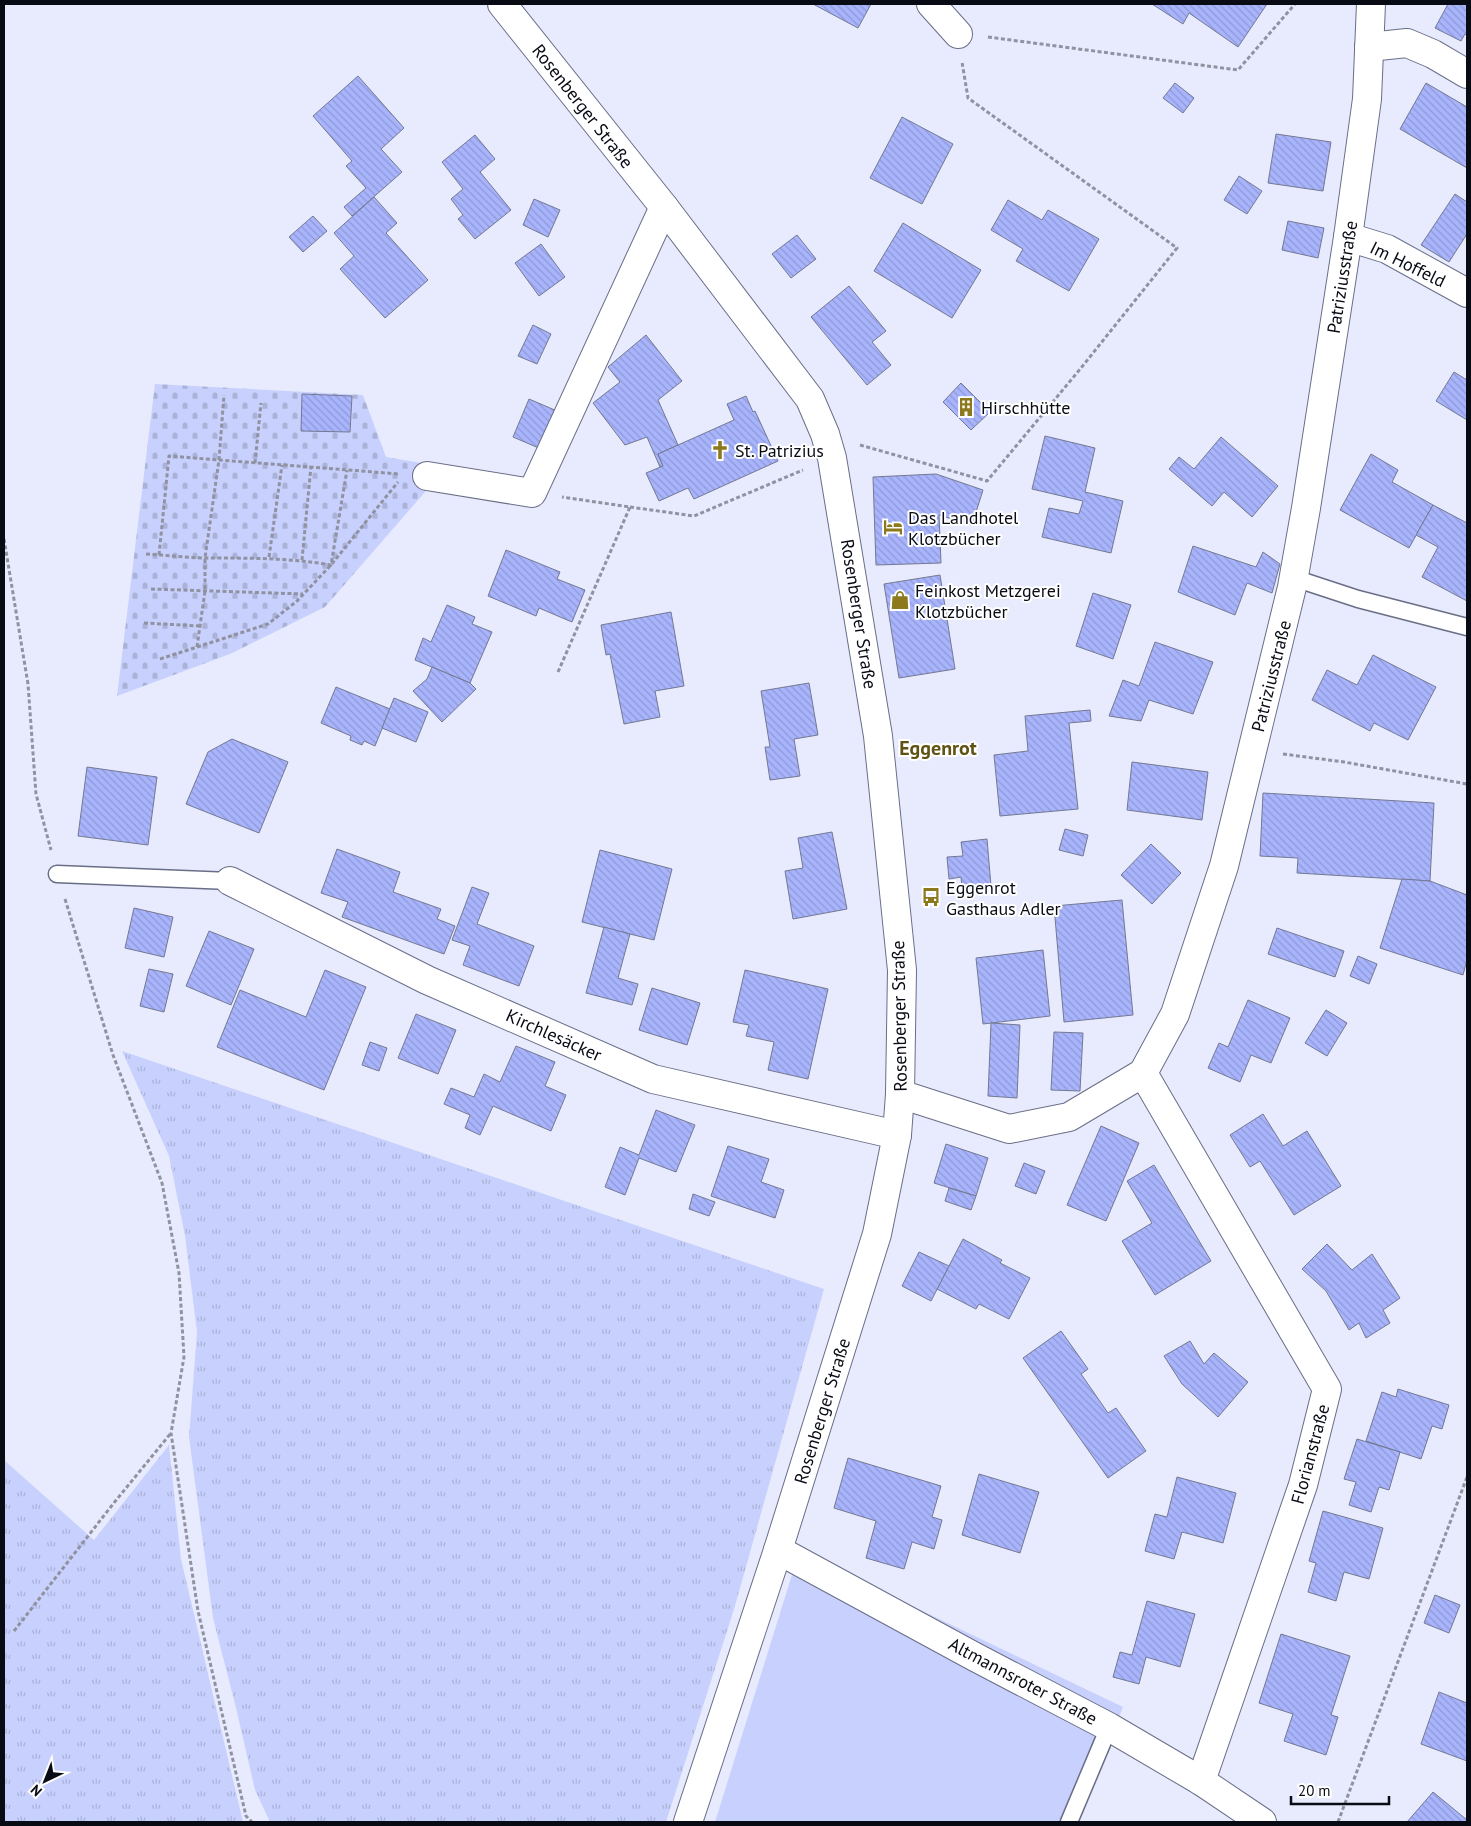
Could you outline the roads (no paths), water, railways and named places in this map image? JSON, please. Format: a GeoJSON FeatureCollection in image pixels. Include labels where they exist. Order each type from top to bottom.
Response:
{"type":"FeatureCollection","features":[{"type":"Feature","properties":{"kind":"street","name":"Rosenberger Straße"},"geometry":{"type":"LineString","coordinates":[[502,4],[664,207],[810,399],[829,446],[878,736],[902,970],[900,1094],[897,1135],[877,1234],[778,1550],[688,1822]]}},
{"type":"Feature","properties":{"kind":"street"},"geometry":{"type":"LineString","coordinates":[[931,4],[958,34]]}},
{"type":"Feature","properties":{"kind":"street","name":"Patriziusstraße"},"geometry":{"type":"LineString","coordinates":[[900,1094],[1009,1129],[1069,1117],[1142,1073],[1175,1014],[1224,866],[1294,578],[1348,237],[1367,99],[1371,4]]}},
{"type":"Feature","properties":{"kind":"street"},"geometry":{"type":"LineString","coordinates":[[1369,47],[1407,44],[1433,54],[1467,74]]}},
{"type":"Feature","properties":{"kind":"street"},"geometry":{"type":"LineString","coordinates":[[426,476],[532,493],[664,207]]}},
{"type":"Feature","properties":{"kind":"street","name":"Im Hoffeld"},"geometry":{"type":"LineString","coordinates":[[1348,237],[1387,250],[1467,293]]}},
{"type":"Feature","properties":{"kind":"street","name":"Kirchlesäcker"},"geometry":{"type":"LineString","coordinates":[[230,882],[427,980],[653,1079],[897,1135]]}},
{"type":"Feature","properties":{"kind":"street","name":"Florianstraße"},"geometry":{"type":"LineString","coordinates":[[1142,1073],[1327,1389],[1304,1485],[1201,1780]]}},
{"type":"Feature","properties":{"kind":"street","name":"Altmannsroter Straße"},"geometry":{"type":"LineString","coordinates":[[778,1550],[975,1657],[1109,1726],[1201,1780],[1262,1822]]}},
{"type":"Feature","properties":{"kind":"lane"},"geometry":{"type":"LineString","coordinates":[[1294,578],[1358,599],[1467,627]]}},
{"type":"Feature","properties":{"kind":"lane"},"geometry":{"type":"LineString","coordinates":[[57,874],[230,882]]}},
{"type":"Feature","properties":{"kind":"lane"},"geometry":{"type":"LineString","coordinates":[[1069,1822],[1109,1726]]}},
{"type":"Feature","properties":{"kind":"place","name":"Hirschhütte"},"geometry":{"type":"Point","coordinates":[966,407]}},
{"type":"Feature","properties":{"kind":"place","name":"St. Patrizius"},"geometry":{"type":"Point","coordinates":[720,450]}},
{"type":"Feature","properties":{"kind":"place","name":"Das Landhotel Klotzbücher"},"geometry":{"type":"Point","coordinates":[893,527]}},
{"type":"Feature","properties":{"kind":"place","name":"Feinkost Metzgerei Klotzbücher"},"geometry":{"type":"Point","coordinates":[900,600]}},
{"type":"Feature","properties":{"kind":"place","name":"Eggenrot Gasthaus Adler"},"geometry":{"type":"Point","coordinates":[931,897]}},
{"type":"Feature","properties":{"kind":"district","name":"Eggenrot"},"geometry":{"type":"Point","coordinates":[938,748]}}]}
